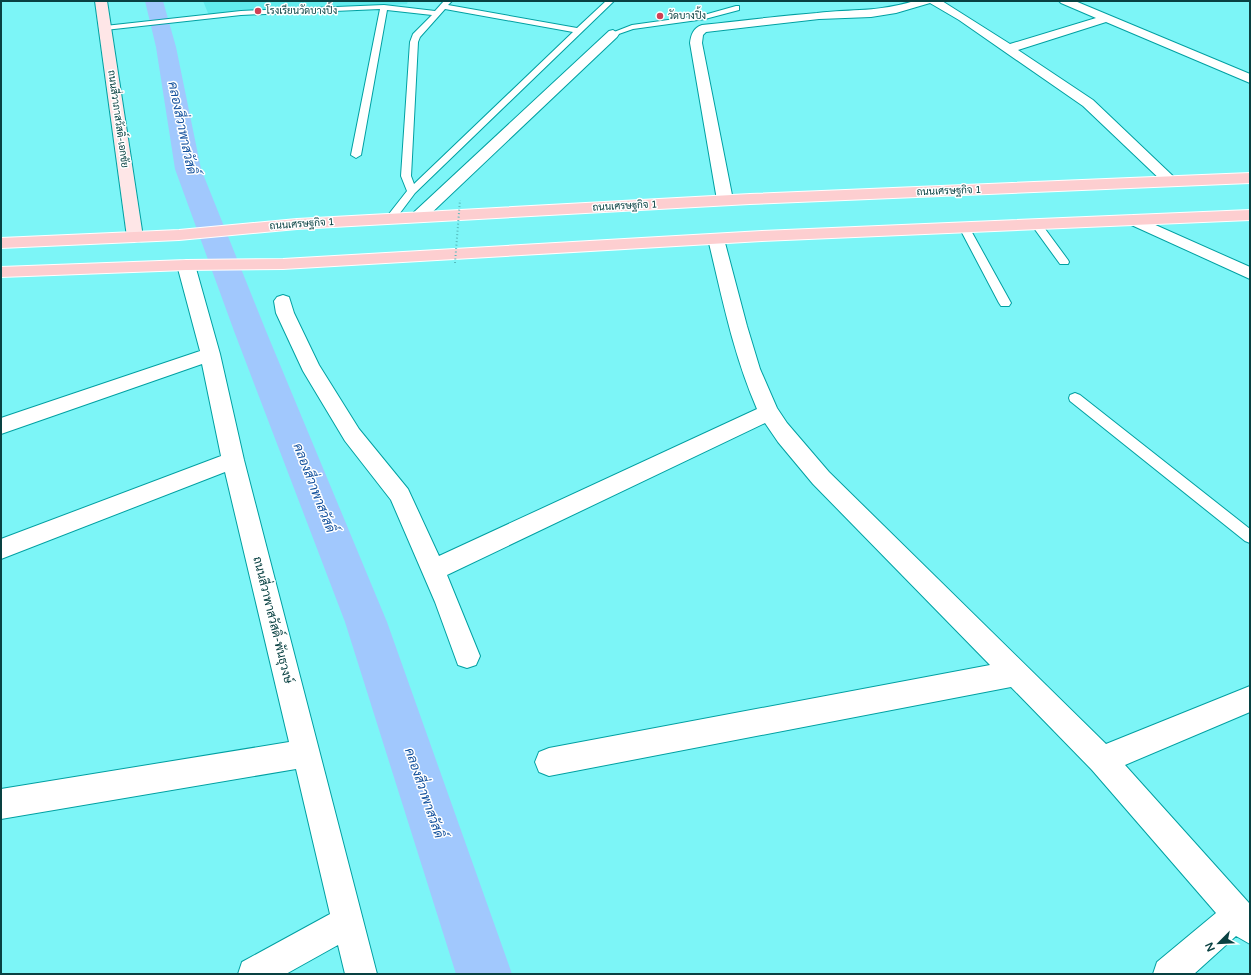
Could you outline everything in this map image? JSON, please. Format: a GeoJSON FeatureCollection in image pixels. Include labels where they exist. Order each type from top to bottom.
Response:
{"type":"FeatureCollection","features":[{"type":"Feature","properties":{"kind":"main road","name":"ถนนเศรษฐกิจ 1"},"geometry":{"type":"LineString","coordinates":[[1,243],[179,235],[297,224],[726,200],[1250,178]]}},
{"type":"Feature","properties":{"kind":"main road"},"geometry":{"type":"LineString","coordinates":[[1,272],[191,265],[283,264],[716,239],[1250,215]]}},
{"type":"Feature","properties":{"kind":"street","name":"ถนนสี่วาภาสวัสดิ์-เอกชัย"},"geometry":{"type":"LineString","coordinates":[[101,1],[135,237]]}},
{"type":"Feature","properties":{"kind":"street"},"geometry":{"type":"LineString","coordinates":[[726,200],[696,43],[697,34],[702,29],[820,16],[871,14],[896,10],[926,1]]}},
{"type":"Feature","properties":{"kind":"street"},"geometry":{"type":"LineString","coordinates":[[934,1],[963,18],[1088,103],[1170,181]]}},
{"type":"Feature","properties":{"kind":"street"},"geometry":{"type":"LineString","coordinates":[[1065,1],[1250,80]]}},
{"type":"Feature","properties":{"kind":"street"},"geometry":{"type":"LineString","coordinates":[[1008,49],[1105,19]]}},
{"type":"Feature","properties":{"kind":"street"},"geometry":{"type":"LineString","coordinates":[[418,217],[613,34]]}},
{"type":"Feature","properties":{"kind":"street"},"geometry":{"type":"LineString","coordinates":[[1133,220],[1250,274]]}},
{"type":"Feature","properties":{"kind":"street"},"geometry":{"type":"LineString","coordinates":[[716,239],[749,368],[769,412],[786,437],[821,478],[1102,760],[1244,921],[1170,974]]}},
{"type":"Feature","properties":{"kind":"street","name":"ถนนสี่วาพาสวัสดิ์-พันธุวงษ์"},"geometry":{"type":"LineString","coordinates":[[191,265],[233,460],[362,974]]}},
{"type":"Feature","properties":{"kind":"street"},"geometry":{"type":"LineString","coordinates":[[283,301],[285,313],[310,366],[352,434],[400,495],[434,570],[466,656]]}},
{"type":"Feature","properties":{"kind":"street"},"geometry":{"type":"LineString","coordinates":[[1,426],[210,354]]}},
{"type":"Feature","properties":{"kind":"street"},"geometry":{"type":"LineString","coordinates":[[434,570],[769,412]]}},
{"type":"Feature","properties":{"kind":"street"},"geometry":{"type":"LineString","coordinates":[[1,549],[233,460]]}},
{"type":"Feature","properties":{"kind":"street"},"geometry":{"type":"LineString","coordinates":[[549,762],[1017,673]]}},
{"type":"Feature","properties":{"kind":"street"},"geometry":{"type":"LineString","coordinates":[[1102,760],[1250,699]]}},
{"type":"Feature","properties":{"kind":"street"},"geometry":{"type":"LineString","coordinates":[[1,804],[307,753]]}},
{"type":"Feature","properties":{"kind":"street"},"geometry":{"type":"LineString","coordinates":[[254,974],[348,922]]}},
{"type":"Feature","properties":{"kind":"lane"},"geometry":{"type":"LineString","coordinates":[[390,219],[412,191],[610,1]]}},
{"type":"Feature","properties":{"kind":"lane"},"geometry":{"type":"LineString","coordinates":[[356,155],[384,7]]}},
{"type":"Feature","properties":{"kind":"lane"},"geometry":{"type":"LineString","coordinates":[[105,28],[241,13],[384,7],[443,7],[579,31]]}},
{"type":"Feature","properties":{"kind":"lane"},"geometry":{"type":"LineString","coordinates":[[412,191],[406,176],[414,42],[416,36],[443,7]]}},
{"type":"Feature","properties":{"kind":"lane"},"geometry":{"type":"LineString","coordinates":[[613,34],[632,27],[705,17],[736,8]]}},
{"type":"Feature","properties":{"kind":"lane"},"geometry":{"type":"LineString","coordinates":[[1036,224],[1064,262]]}},
{"type":"Feature","properties":{"kind":"lane"},"geometry":{"type":"LineString","coordinates":[[964,227],[1005,303]]}},
{"type":"Feature","properties":{"kind":"lane"},"geometry":{"type":"LineString","coordinates":[[1075,398],[1250,537]]}},
{"type":"Feature","properties":{"kind":"path"},"geometry":{"type":"LineString","coordinates":[[455,263],[460,200]]}},
{"type":"Feature","properties":{"kind":"shaded area","name":"โรงเรียนวัดบางปิ้ง"},"geometry":{"type":"Polygon","coordinates":[[[203,1],[408,1],[407,4],[210,18],[203,1]]]}},
{"type":"Feature","properties":{"kind":"waterway","name":"คลองสี่วาพาสวัสดิ์"},"geometry":{"type":"LineString","coordinates":[[154,1],[166,47],[188,169],[250,331],[366,622],[484,974]]}},
{"type":"Feature","properties":{"kind":"place","name":"โรงเรียนวัดบางปิ้ง"},"geometry":{"type":"Point","coordinates":[258,11]}},
{"type":"Feature","properties":{"kind":"place","name":"วัดบางปิ้ง"},"geometry":{"type":"Point","coordinates":[660,16]}}]}
